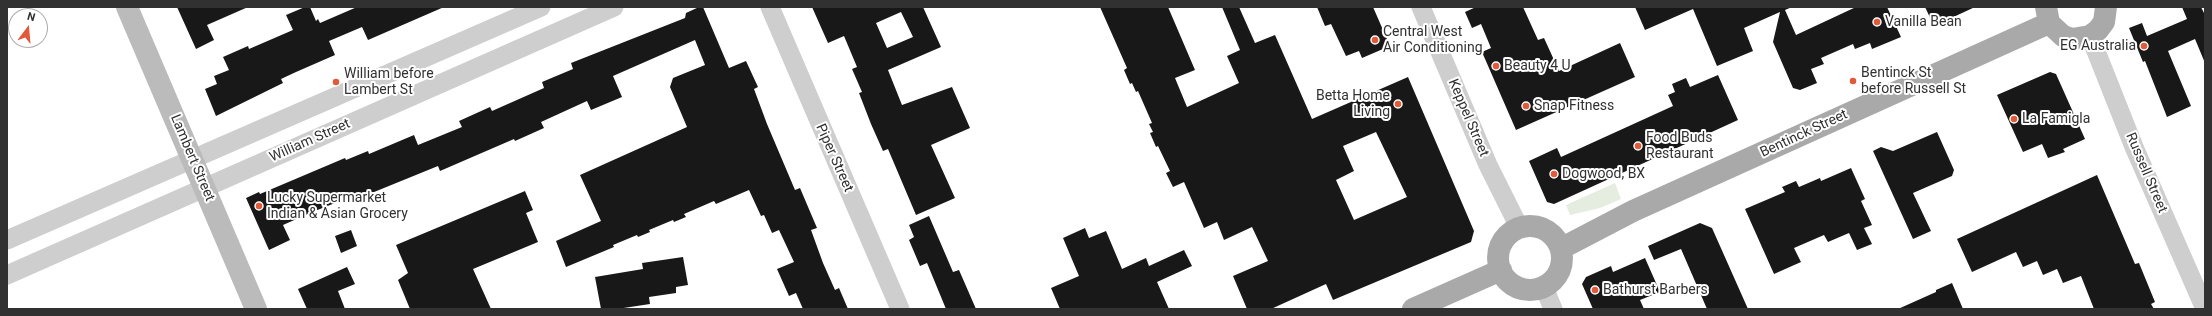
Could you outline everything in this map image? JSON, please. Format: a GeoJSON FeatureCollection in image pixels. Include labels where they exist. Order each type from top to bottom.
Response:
{"type":"FeatureCollection","features":[{"type":"Feature","properties":{"kind":"main road","name":"Lambert Street"},"geometry":{"type":"LineString","coordinates":[[127,7],[256,309]]}},
{"type":"Feature","properties":{"kind":"main road"},"geometry":{"type":"LineString","coordinates":[[2047,15],[2063,36],[2081,39],[2090,36],[2098,30],[2104,22],[2110,9]]}},
{"type":"Feature","properties":{"kind":"main road","name":"Bentinck Street"},"geometry":{"type":"LineString","coordinates":[[1562,248],[1633,211],[2047,15]]}},
{"type":"Feature","properties":{"kind":"main road"},"geometry":{"type":"LineString","coordinates":[[1529,225],[1540,226],[1553,235],[1562,248],[1563,257],[1558,275],[1544,287],[1534,290],[1523,289],[1506,279],[1500,270],[1498,255],[1503,240],[1510,232],[1519,227],[1529,225]]}},
{"type":"Feature","properties":{"kind":"main road"},"geometry":{"type":"LineString","coordinates":[[1413,309],[1500,270]]}},
{"type":"Feature","properties":{"kind":"street"},"geometry":{"type":"LineString","coordinates":[[7,240],[541,7]]}},
{"type":"Feature","properties":{"kind":"street","name":"William Street"},"geometry":{"type":"LineString","coordinates":[[7,274],[614,7]]}},
{"type":"Feature","properties":{"kind":"street","name":"Piper Street"},"geometry":{"type":"LineString","coordinates":[[770,7],[900,309]]}},
{"type":"Feature","properties":{"kind":"street","name":"Keppel Street"},"geometry":{"type":"LineString","coordinates":[[1421,7],[1488,165],[1519,227]]}},
{"type":"Feature","properties":{"kind":"street","name":"Russell Street"},"geometry":{"type":"LineString","coordinates":[[2090,36],[2134,147],[2205,309]]}},
{"type":"Feature","properties":{"kind":"street"},"geometry":{"type":"LineString","coordinates":[[1544,287],[1553,309]]}},
{"type":"Feature","properties":{"kind":"shaded area"},"geometry":{"type":"Polygon","coordinates":[[[1615,183],[1621,199],[1600,208],[1570,215],[1566,205],[1615,183]]]}},
{"type":"Feature","properties":{"kind":"building"},"geometry":{"type":"Polygon","coordinates":[[[177,7],[248,7],[207,25],[214,40],[196,49],[177,7]]]}},
{"type":"Feature","properties":{"kind":"building"},"geometry":{"type":"Polygon","coordinates":[[[305,7],[310,7],[316,21],[318,19],[320,23],[357,7],[444,7],[368,40],[362,27],[329,41],[335,55],[281,79],[283,83],[216,116],[205,89],[217,84],[214,76],[229,70],[223,57],[248,46],[249,49],[293,30],[286,15],[305,7]]]}},
{"type":"Feature","properties":{"kind":"building"},"geometry":{"type":"Polygon","coordinates":[[[699,7],[703,7],[729,68],[746,61],[758,87],[754,89],[767,124],[795,190],[800,188],[817,228],[811,230],[823,263],[835,290],[839,288],[848,309],[803,309],[796,293],[789,296],[777,269],[794,262],[779,230],[772,233],[764,215],[761,216],[749,190],[716,204],[714,201],[684,214],[686,217],[674,222],[673,220],[649,230],[650,232],[638,237],[637,235],[613,245],[614,247],[566,267],[556,241],[601,221],[580,175],[687,127],[670,87],[673,78],[705,65],[695,40],[613,76],[622,97],[591,110],[587,101],[541,122],[544,128],[515,141],[514,139],[440,171],[438,166],[352,201],[350,197],[310,213],[283,225],[290,240],[269,250],[246,198],[259,192],[260,194],[345,158],[346,160],[368,151],[369,154],[414,135],[418,145],[462,127],[459,121],[490,107],[492,111],[544,88],[542,82],[573,69],[571,63],[685,18],[686,13],[699,7]]]}},
{"type":"Feature","properties":{"kind":"building"},"geometry":{"type":"Polygon","coordinates":[[[812,7],[923,7],[941,47],[888,70],[902,105],[952,87],[970,128],[931,145],[955,198],[916,215],[888,149],[883,151],[871,124],[859,93],[862,92],[852,69],[857,67],[844,36],[828,43],[812,7]],[[901,12],[876,23],[887,48],[913,37],[901,12]]]}},
{"type":"Feature","properties":{"kind":"building"},"geometry":{"type":"Polygon","coordinates":[[[1100,7],[1168,7],[1195,70],[1175,78],[1187,107],[1239,83],[1227,56],[1240,50],[1222,7],[1239,7],[1255,43],[1275,35],[1312,119],[1408,77],[1474,231],[1471,242],[1333,300],[1326,284],[1271,309],[1247,309],[1233,276],[1268,261],[1252,227],[1224,240],[1217,222],[1204,228],[1184,182],[1173,187],[1166,173],[1170,171],[1158,146],[1156,147],[1150,133],[1153,132],[1149,124],[1152,123],[1138,91],[1136,92],[1132,83],[1130,84],[1124,70],[1127,68],[1100,7]],[[1376,132],[1343,146],[1354,171],[1336,180],[1354,220],[1407,197],[1376,132]]]}},
{"type":"Feature","properties":{"kind":"building"},"geometry":{"type":"Polygon","coordinates":[[[1317,7],[1373,7],[1390,46],[1362,58],[1359,51],[1346,56],[1331,24],[1325,26],[1317,7]]]}},
{"type":"Feature","properties":{"kind":"building"},"geometry":{"type":"Polygon","coordinates":[[[1476,7],[1523,7],[1538,40],[1544,38],[1559,71],[1620,43],[1635,77],[1516,130],[1482,52],[1491,48],[1481,24],[1472,28],[1465,12],[1476,7]]]}},
{"type":"Feature","properties":{"kind":"building"},"geometry":{"type":"Polygon","coordinates":[[[1635,7],[1792,7],[1785,10],[1796,35],[1856,7],[1887,7],[1901,37],[1872,49],[1870,43],[1855,49],[1853,44],[1821,58],[1824,64],[1811,69],[1817,83],[1800,90],[1793,88],[1773,42],[1780,12],[1744,28],[1753,51],[1717,66],[1693,9],[1645,30],[1635,7]]]}},
{"type":"Feature","properties":{"kind":"building"},"geometry":{"type":"Polygon","coordinates":[[[1925,7],[1975,7],[1934,26],[1925,7]]]}},
{"type":"Feature","properties":{"kind":"building","name":"EG Australia"},"geometry":{"type":"Polygon","coordinates":[[[2182,7],[2201,7],[2205,15],[2205,63],[2195,39],[2168,51],[2191,106],[2167,117],[2145,61],[2143,62],[2129,28],[2142,23],[2147,36],[2187,19],[2182,7]]]}},
{"type":"Feature","properties":{"kind":"building"},"geometry":{"type":"Polygon","coordinates":[[[2050,72],[2056,74],[2085,139],[2063,149],[2065,152],[2048,158],[2042,144],[2023,152],[1997,95],[2050,72]]]}},
{"type":"Feature","properties":{"kind":"building"},"geometry":{"type":"Polygon","coordinates":[[[1718,75],[1738,120],[1554,204],[1547,202],[1529,161],[1557,148],[1561,157],[1673,106],[1668,95],[1675,92],[1672,84],[1686,78],[1690,87],[1718,75]]]}},
{"type":"Feature","properties":{"kind":"building"},"geometry":{"type":"Polygon","coordinates":[[[1937,132],[1954,170],[1952,176],[1913,193],[1931,231],[1913,239],[1873,151],[1881,147],[1893,151],[1937,132]]]}},
{"type":"Feature","properties":{"kind":"building"},"geometry":{"type":"Polygon","coordinates":[[[1851,168],[1865,199],[1861,201],[1872,225],[1864,228],[1872,244],[1857,250],[1849,233],[1828,242],[1824,235],[1794,248],[1801,262],[1774,274],[1745,209],[1785,192],[1782,187],[1796,181],[1799,187],[1820,178],[1821,181],[1851,168]]]}},
{"type":"Feature","properties":{"kind":"building"},"geometry":{"type":"Polygon","coordinates":[[[2097,175],[2135,264],[2139,263],[2155,302],[2151,304],[2154,309],[2094,309],[2081,276],[2063,283],[2057,269],[2043,275],[2037,261],[2023,267],[2016,252],[1972,272],[1957,239],[2097,175]]]}},
{"type":"Feature","properties":{"kind":"building"},"geometry":{"type":"Polygon","coordinates":[[[525,191],[533,210],[526,213],[538,242],[473,269],[491,309],[410,309],[398,280],[408,273],[396,245],[525,191]]]}},
{"type":"Feature","properties":{"kind":"building"},"geometry":{"type":"Polygon","coordinates":[[[929,216],[953,272],[959,270],[976,309],[946,309],[927,263],[920,266],[909,240],[914,237],[909,225],[929,216]]]}},
{"type":"Feature","properties":{"kind":"building"},"geometry":{"type":"Polygon","coordinates":[[[1700,223],[1712,228],[1748,309],[1707,309],[1681,249],[1654,260],[1648,246],[1700,223]]]}},
{"type":"Feature","properties":{"kind":"building"},"geometry":{"type":"Polygon","coordinates":[[[1085,228],[1089,238],[1106,231],[1122,269],[1146,258],[1149,266],[1184,250],[1192,266],[1157,282],[1169,309],[1060,309],[1051,288],[1079,276],[1063,238],[1085,228]]]}},
{"type":"Feature","properties":{"kind":"building"},"geometry":{"type":"Polygon","coordinates":[[[351,230],[357,246],[341,253],[335,236],[351,230]]]}},
{"type":"Feature","properties":{"kind":"building"},"geometry":{"type":"Polygon","coordinates":[[[683,257],[688,285],[676,287],[676,293],[649,297],[650,304],[617,309],[601,309],[595,277],[643,269],[642,263],[683,257]]]}},
{"type":"Feature","properties":{"kind":"building"},"geometry":{"type":"Polygon","coordinates":[[[1645,258],[1660,292],[1640,300],[1644,309],[1593,309],[1582,284],[1586,277],[1611,266],[1613,272],[1645,258]]]}},
{"type":"Feature","properties":{"kind":"building"},"geometry":{"type":"Polygon","coordinates":[[[347,267],[355,284],[338,291],[345,309],[307,309],[298,289],[347,267]]]}},
{"type":"Feature","properties":{"kind":"building"},"geometry":{"type":"Polygon","coordinates":[[[1952,283],[1963,309],[1898,309],[1936,292],[1936,290],[1952,283]]]}},
{"type":"Feature","properties":{"kind":"place","name":"Vanilla Bean"},"geometry":{"type":"Point","coordinates":[1877,22]}},
{"type":"Feature","properties":{"kind":"place","name":"Central West Air Conditioning"},"geometry":{"type":"Point","coordinates":[1375,40]}},
{"type":"Feature","properties":{"kind":"place","name":"EG Australia"},"geometry":{"type":"Point","coordinates":[2144,46]}},
{"type":"Feature","properties":{"kind":"place","name":"Beauty 4 U"},"geometry":{"type":"Point","coordinates":[1496,66]}},
{"type":"Feature","properties":{"kind":"place","name":"Bentinck St before Russell St"},"geometry":{"type":"Point","coordinates":[1853,81]}},
{"type":"Feature","properties":{"kind":"place","name":"William before Lambert St"},"geometry":{"type":"Point","coordinates":[336,82]}},
{"type":"Feature","properties":{"kind":"place","name":"Betta Home Living"},"geometry":{"type":"Point","coordinates":[1398,104]}},
{"type":"Feature","properties":{"kind":"place","name":"Snap Fitness"},"geometry":{"type":"Point","coordinates":[1526,106]}},
{"type":"Feature","properties":{"kind":"place","name":"La Famigla"},"geometry":{"type":"Point","coordinates":[2014,119]}},
{"type":"Feature","properties":{"kind":"place","name":"Food Buds Restaurant"},"geometry":{"type":"Point","coordinates":[1638,146]}},
{"type":"Feature","properties":{"kind":"place","name":"Dogwood, BX"},"geometry":{"type":"Point","coordinates":[1554,174]}},
{"type":"Feature","properties":{"kind":"place","name":"Lucky Supermarket Indian & Asian Grocery"},"geometry":{"type":"Point","coordinates":[259,206]}},
{"type":"Feature","properties":{"kind":"place","name":"Bathurst Barbers"},"geometry":{"type":"Point","coordinates":[1595,290]}}]}
